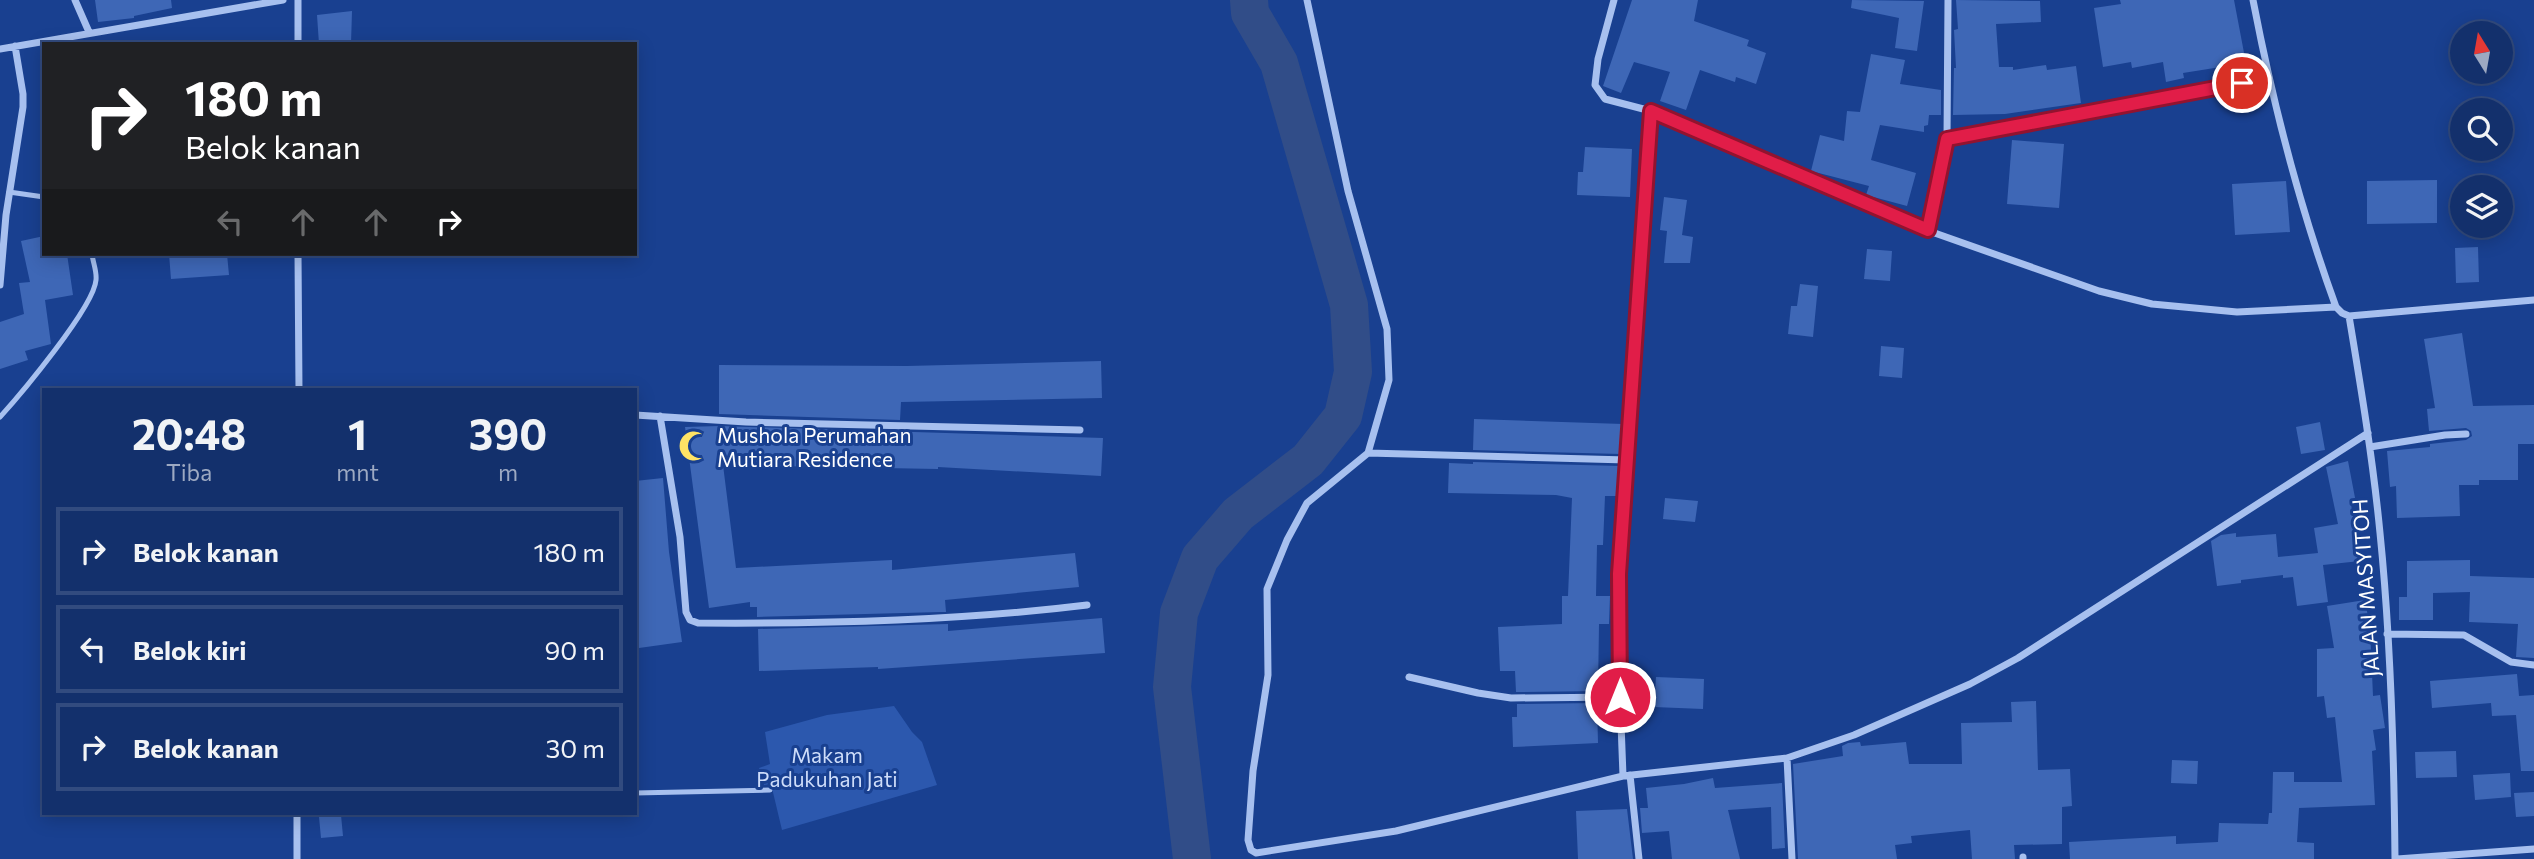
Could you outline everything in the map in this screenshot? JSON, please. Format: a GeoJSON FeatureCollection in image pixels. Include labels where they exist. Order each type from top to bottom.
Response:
{"type":"FeatureCollection","features":[{"type":"Feature","properties":{"kind":"street"},"geometry":{"type":"LineString","coordinates":[[75,0],[89,32]]}},
{"type":"Feature","properties":{"kind":"street"},"geometry":{"type":"LineString","coordinates":[[0,48],[283,0]]}},
{"type":"Feature","properties":{"kind":"street"},"geometry":{"type":"LineString","coordinates":[[298,0],[298,42]]}},
{"type":"Feature","properties":{"kind":"street"},"geometry":{"type":"LineString","coordinates":[[1307,0],[1348,191],[1387,330],[1390,380],[1368,453],[1307,503],[1287,540],[1267,589],[1268,675],[1253,771],[1248,840],[1251,850],[1256,853],[1396,831],[1626,775],[1787,758],[1854,735],[1970,684],[2018,658],[2368,433]]}},
{"type":"Feature","properties":{"kind":"street"},"geometry":{"type":"LineString","coordinates":[[1614,0],[1598,59],[1595,85],[1605,99],[1651,111],[1928,230],[2099,291],[2152,304],[2238,312],[2336,307]]}},
{"type":"Feature","properties":{"kind":"street"},"geometry":{"type":"LineString","coordinates":[[1928,230],[1947,139],[1948,0]]}},
{"type":"Feature","properties":{"kind":"street"},"geometry":{"type":"LineString","coordinates":[[2253,0],[2269,78],[2315,248],[2336,307],[2349,316],[2534,300]]}},
{"type":"Feature","properties":{"kind":"street"},"geometry":{"type":"LineString","coordinates":[[0,285],[9,192],[23,107],[15,46]]}},
{"type":"Feature","properties":{"kind":"street"},"geometry":{"type":"LineString","coordinates":[[1947,139],[2269,78]]}},
{"type":"Feature","properties":{"kind":"street"},"geometry":{"type":"LineString","coordinates":[[1639,859],[1626,775],[1620,697],[1619,574],[1651,111]]}},
{"type":"Feature","properties":{"kind":"street"},"geometry":{"type":"LineString","coordinates":[[298,256],[299,388]]}},
{"type":"Feature","properties":{"kind":"street","name":"JALAN MASYITOH"},"geometry":{"type":"LineString","coordinates":[[2349,316],[2368,433],[2380,533],[2395,769],[2396,859]]}},
{"type":"Feature","properties":{"kind":"street"},"geometry":{"type":"LineString","coordinates":[[637,415],[746,422],[1080,430]]}},
{"type":"Feature","properties":{"kind":"street"},"geometry":{"type":"LineString","coordinates":[[660,416],[680,537],[686,612],[690,620],[698,623],[815,624],[1087,605]]}},
{"type":"Feature","properties":{"kind":"street"},"geometry":{"type":"LineString","coordinates":[[2370,447],[2466,434]]}},
{"type":"Feature","properties":{"kind":"street"},"geometry":{"type":"LineString","coordinates":[[1368,453],[1628,460]]}},
{"type":"Feature","properties":{"kind":"street"},"geometry":{"type":"LineString","coordinates":[[2387,634],[2464,635],[2511,663],[2534,665]]}},
{"type":"Feature","properties":{"kind":"street"},"geometry":{"type":"LineString","coordinates":[[1409,677],[1478,694],[1511,698],[1620,697]]}},
{"type":"Feature","properties":{"kind":"street"},"geometry":{"type":"LineString","coordinates":[[1787,758],[1793,859]]}},
{"type":"Feature","properties":{"kind":"street"},"geometry":{"type":"LineString","coordinates":[[297,815],[297,859]]}},
{"type":"Feature","properties":{"kind":"street"},"geometry":{"type":"LineString","coordinates":[[2396,859],[2534,849]]}},
{"type":"Feature","properties":{"kind":"lane"},"geometry":{"type":"LineString","coordinates":[[9,192],[42,197]]}},
{"type":"Feature","properties":{"kind":"lane"},"geometry":{"type":"LineString","coordinates":[[0,417],[33,381],[90,298],[96,281],[92,256]]}},
{"type":"Feature","properties":{"kind":"lane"},"geometry":{"type":"LineString","coordinates":[[637,793],[770,789]]}},
{"type":"Feature","properties":{"kind":"green space","name":"Makam Padukuhan Jati"},"geometry":{"type":"Polygon","coordinates":[[[894,706],[922,742],[937,785],[782,830],[771,784],[764,785],[759,768],[770,764],[765,732],[827,715],[894,706]]]}},
{"type":"Feature","properties":{"kind":"building"},"geometry":{"type":"Polygon","coordinates":[[[95,0],[171,0],[172,8],[134,18],[98,22],[95,0]]]}},
{"type":"Feature","properties":{"kind":"building"},"geometry":{"type":"Polygon","coordinates":[[[1632,0],[1698,0],[1694,21],[1749,40],[1747,46],[1766,53],[1756,84],[1736,77],[1735,82],[1700,70],[1686,110],[1660,101],[1670,72],[1634,62],[1621,93],[1603,86],[1632,0]]]}},
{"type":"Feature","properties":{"kind":"building"},"geometry":{"type":"Polygon","coordinates":[[[1852,0],[1924,1],[1917,51],[1895,48],[1899,18],[1851,8],[1852,0]]]}},
{"type":"Feature","properties":{"kind":"building"},"geometry":{"type":"Polygon","coordinates":[[[1956,0],[2040,1],[2041,22],[1996,24],[1999,67],[2013,67],[2013,70],[2046,65],[2047,70],[2076,66],[2081,103],[2005,114],[1953,115],[1956,68],[1954,30],[1958,29],[1956,0]]]}},
{"type":"Feature","properties":{"kind":"building"},"geometry":{"type":"Polygon","coordinates":[[[2120,0],[2234,0],[2245,58],[2255,56],[2257,73],[2229,77],[2227,66],[2183,73],[2184,78],[2166,82],[2163,62],[2132,68],[2131,62],[2103,67],[2094,8],[2121,4],[2120,0]]]}},
{"type":"Feature","properties":{"kind":"building"},"geometry":{"type":"Polygon","coordinates":[[[352,11],[351,42],[319,42],[317,15],[352,11]]]}},
{"type":"Feature","properties":{"kind":"building"},"geometry":{"type":"Polygon","coordinates":[[[1871,54],[1905,60],[1900,84],[1941,90],[1941,115],[1929,115],[1924,132],[1880,125],[1871,160],[1916,173],[1907,206],[1866,195],[1869,186],[1811,171],[1820,135],[1844,141],[1847,111],[1860,112],[1871,54]]]}},
{"type":"Feature","properties":{"kind":"building"},"geometry":{"type":"Polygon","coordinates":[[[2012,140],[2064,144],[2059,208],[2007,204],[2012,140]]]}},
{"type":"Feature","properties":{"kind":"building"},"geometry":{"type":"Polygon","coordinates":[[[1585,147],[1632,149],[1630,197],[1577,195],[1578,172],[1583,172],[1585,147]]]}},
{"type":"Feature","properties":{"kind":"building"},"geometry":{"type":"Polygon","coordinates":[[[2437,180],[2437,223],[2367,224],[2367,181],[2437,180]]]}},
{"type":"Feature","properties":{"kind":"building"},"geometry":{"type":"Polygon","coordinates":[[[2286,181],[2290,232],[2235,235],[2232,184],[2286,181]]]}},
{"type":"Feature","properties":{"kind":"building"},"geometry":{"type":"Polygon","coordinates":[[[1664,197],[1687,200],[1682,235],[1693,237],[1690,263],[1664,263],[1667,231],[1660,230],[1664,197]]]}},
{"type":"Feature","properties":{"kind":"building"},"geometry":{"type":"Polygon","coordinates":[[[42,236],[42,256],[67,256],[73,295],[45,300],[51,344],[25,351],[28,360],[0,369],[0,322],[24,314],[19,283],[30,282],[21,241],[42,236]]]}},
{"type":"Feature","properties":{"kind":"building"},"geometry":{"type":"Polygon","coordinates":[[[2478,247],[2479,282],[2456,283],[2455,248],[2478,247]]]}},
{"type":"Feature","properties":{"kind":"building"},"geometry":{"type":"Polygon","coordinates":[[[1867,249],[1892,251],[1890,281],[1864,279],[1867,249]]]}},
{"type":"Feature","properties":{"kind":"building"},"geometry":{"type":"Polygon","coordinates":[[[169,256],[227,256],[229,275],[171,279],[169,256]]]}},
{"type":"Feature","properties":{"kind":"building"},"geometry":{"type":"Polygon","coordinates":[[[1800,284],[1818,286],[1813,337],[1788,334],[1791,306],[1797,306],[1800,284]]]}},
{"type":"Feature","properties":{"kind":"building"},"geometry":{"type":"Polygon","coordinates":[[[2462,333],[2473,406],[2534,405],[2534,444],[2518,444],[2518,480],[2479,480],[2479,485],[2459,485],[2460,516],[2397,518],[2396,486],[2390,487],[2387,451],[2430,447],[2430,444],[2466,440],[2472,436],[2471,431],[2466,428],[2429,431],[2427,409],[2435,408],[2424,339],[2462,333]]]}},
{"type":"Feature","properties":{"kind":"building"},"geometry":{"type":"Polygon","coordinates":[[[1881,346],[1904,348],[1902,378],[1879,376],[1881,346]]]}},
{"type":"Feature","properties":{"kind":"building"},"geometry":{"type":"Polygon","coordinates":[[[1101,361],[1102,398],[901,402],[900,420],[719,414],[719,365],[907,366],[1101,361]]]}},
{"type":"Feature","properties":{"kind":"building"},"geometry":{"type":"Polygon","coordinates":[[[1474,419],[1623,424],[1621,454],[1473,450],[1474,419]]]}},
{"type":"Feature","properties":{"kind":"building"},"geometry":{"type":"Polygon","coordinates":[[[2320,422],[2325,450],[2301,454],[2296,427],[2320,422]]]}},
{"type":"Feature","properties":{"kind":"building"},"geometry":{"type":"Polygon","coordinates":[[[685,427],[1103,438],[1101,476],[938,467],[723,465],[736,568],[892,560],[892,570],[1075,553],[1079,587],[945,600],[946,612],[757,617],[757,607],[750,607],[750,602],[709,608],[685,427]]]}},
{"type":"Feature","properties":{"kind":"building"},"geometry":{"type":"Polygon","coordinates":[[[2348,461],[2356,503],[2351,504],[2360,561],[2323,565],[2328,602],[2297,606],[2293,577],[2283,578],[2283,575],[2217,586],[2211,541],[2221,535],[2236,533],[2236,537],[2276,534],[2278,557],[2318,553],[2314,528],[2338,524],[2326,467],[2348,461]]]}},
{"type":"Feature","properties":{"kind":"building"},"geometry":{"type":"Polygon","coordinates":[[[1449,463],[1620,466],[1618,496],[1605,496],[1603,545],[1597,545],[1596,596],[1610,596],[1609,624],[1599,624],[1598,691],[1516,692],[1515,671],[1500,671],[1498,627],[1562,624],[1562,596],[1568,596],[1572,498],[1556,495],[1448,493],[1449,463]]]}},
{"type":"Feature","properties":{"kind":"building"},"geometry":{"type":"Polygon","coordinates":[[[663,478],[669,552],[682,642],[639,648],[637,481],[663,478]]]}},
{"type":"Feature","properties":{"kind":"building"},"geometry":{"type":"Polygon","coordinates":[[[1665,498],[1698,501],[1695,522],[1663,519],[1665,498]]]}},
{"type":"Feature","properties":{"kind":"building"},"geometry":{"type":"Polygon","coordinates":[[[2470,560],[2470,576],[2534,578],[2534,658],[2516,657],[2518,624],[2469,622],[2470,592],[2433,593],[2433,620],[2399,620],[2399,597],[2407,597],[2407,561],[2470,560]]]}},
{"type":"Feature","properties":{"kind":"building"},"geometry":{"type":"Polygon","coordinates":[[[2365,600],[2370,628],[2373,696],[2380,695],[2385,728],[2373,730],[2376,750],[2372,751],[2375,805],[2299,808],[2297,842],[2314,843],[2314,859],[2070,859],[2069,842],[2176,836],[2176,844],[2218,842],[2219,823],[2268,824],[2269,813],[2272,813],[2273,772],[2294,772],[2294,782],[2342,782],[2335,717],[2327,718],[2324,696],[2317,697],[2317,649],[2334,648],[2327,606],[2365,600]]]}},
{"type":"Feature","properties":{"kind":"building"},"geometry":{"type":"Polygon","coordinates":[[[1102,618],[1105,653],[878,669],[759,671],[758,629],[948,624],[948,631],[1102,618]]]}},
{"type":"Feature","properties":{"kind":"building"},"geometry":{"type":"Polygon","coordinates":[[[2517,674],[2519,696],[2534,695],[2534,771],[2521,771],[2516,715],[2492,716],[2491,703],[2432,708],[2430,681],[2517,674]]]}},
{"type":"Feature","properties":{"kind":"building"},"geometry":{"type":"Polygon","coordinates":[[[1656,677],[1704,679],[1703,709],[1654,707],[1656,677]]]}},
{"type":"Feature","properties":{"kind":"building"},"geometry":{"type":"Polygon","coordinates":[[[2036,701],[2038,770],[2070,769],[2072,806],[2062,807],[2062,844],[2014,845],[2015,859],[1972,859],[1970,830],[1911,836],[1912,843],[1895,845],[1897,859],[1798,859],[1793,764],[1843,756],[1842,746],[1848,743],[1860,742],[1861,746],[1906,742],[1909,764],[1962,764],[1961,723],[2012,722],[2011,702],[2036,701]]]}},
{"type":"Feature","properties":{"kind":"building"},"geometry":{"type":"Polygon","coordinates":[[[1597,703],[1598,743],[1513,747],[1512,717],[1517,717],[1517,704],[1597,703]]]}},
{"type":"Feature","properties":{"kind":"building"},"geometry":{"type":"Polygon","coordinates":[[[2456,751],[2457,777],[2416,778],[2415,752],[2456,751]]]}},
{"type":"Feature","properties":{"kind":"building"},"geometry":{"type":"Polygon","coordinates":[[[2172,760],[2198,761],[2197,784],[2171,783],[2172,760]]]}},
{"type":"Feature","properties":{"kind":"building"},"geometry":{"type":"Polygon","coordinates":[[[2510,773],[2511,797],[2475,800],[2473,775],[2510,773]]]}},
{"type":"Feature","properties":{"kind":"building"},"geometry":{"type":"Polygon","coordinates":[[[1713,778],[1715,788],[1782,783],[1785,848],[1772,849],[1771,807],[1728,810],[1740,859],[1672,859],[1669,831],[1642,833],[1640,808],[1648,808],[1646,788],[1713,778]]]}},
{"type":"Feature","properties":{"kind":"building"},"geometry":{"type":"Polygon","coordinates":[[[2534,792],[2534,816],[2516,817],[2514,793],[2534,792]]]}},
{"type":"Feature","properties":{"kind":"building"},"geometry":{"type":"Polygon","coordinates":[[[1627,809],[1633,859],[1578,859],[1576,811],[1627,809]]]}},
{"type":"Feature","properties":{"kind":"building"},"geometry":{"type":"Polygon","coordinates":[[[341,815],[343,836],[321,838],[319,817],[341,815]]]}},
{"type":"Feature","properties":{"kind":"waterway"},"geometry":{"type":"LineString","coordinates":[[1192,859],[1172,687],[1179,613],[1200,558],[1238,514],[1308,460],[1343,416],[1353,372],[1349,305],[1279,63],[1250,13],[1249,0]]}},
{"type":"Feature","properties":{"kind":"place","name":"Mushola Perumahan Mutiara Residence"},"geometry":{"type":"Point","coordinates":[694,446]}},
{"type":"Feature","properties":{"kind":"route"},"geometry":{"type":"LineString","coordinates":[[1620,697],[1619,574],[1651,111],[1928,230],[1947,139],[2242,83]]}}]}
